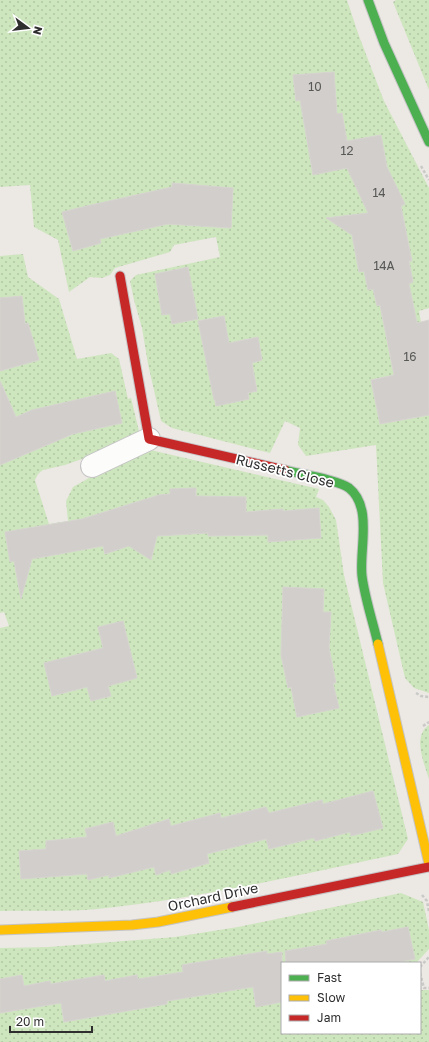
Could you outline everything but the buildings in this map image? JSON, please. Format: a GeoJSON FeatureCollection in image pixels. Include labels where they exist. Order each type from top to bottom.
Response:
{"type":"FeatureCollection","features":[{"type":"Feature","properties":{"kind":"street"},"geometry":{"type":"LineString","coordinates":[[368,0],[384,44],[429,142]]}},
{"type":"Feature","properties":{"kind":"street"},"geometry":{"type":"LineString","coordinates":[[92,466],[150,439],[120,276]]}},
{"type":"Feature","properties":{"kind":"street","name":"Russetts Close"},"geometry":{"type":"LineString","coordinates":[[150,439],[332,481],[349,488],[358,500],[363,516],[362,575],[370,603],[429,864]]}},
{"type":"Feature","properties":{"kind":"street","name":"Orchard Drive"},"geometry":{"type":"LineString","coordinates":[[0,930],[124,925],[158,922],[429,867]]}},
{"type":"Feature","properties":{"kind":"path"},"geometry":{"type":"LineString","coordinates":[[421,966],[429,957]]}},
{"type":"Feature","properties":{"kind":"path"},"geometry":{"type":"LineString","coordinates":[[421,977],[424,988],[429,988]]}},
{"type":"Feature","properties":{"kind":"green space"},"geometry":{"type":"Polygon","coordinates":[[[0,0],[347,0],[384,101],[429,188],[429,308],[419,311],[421,322],[390,328],[387,340],[394,375],[371,380],[380,424],[429,415],[429,693],[414,688],[405,678],[383,583],[376,445],[306,456],[298,445],[300,428],[285,421],[270,453],[172,428],[161,421],[148,364],[142,328],[130,281],[136,275],[220,257],[216,237],[174,245],[170,252],[115,268],[110,275],[102,278],[90,277],[69,292],[58,240],[34,227],[30,185],[0,187],[0,0]]]}},
{"type":"Feature","properties":{"kind":"green space"},"geometry":{"type":"Polygon","coordinates":[[[396,0],[429,0],[429,90],[393,2],[396,0]]]}},
{"type":"Feature","properties":{"kind":"green space"},"geometry":{"type":"Polygon","coordinates":[[[23,254],[28,277],[59,299],[77,359],[111,353],[119,359],[128,399],[131,398],[139,431],[130,442],[65,465],[43,470],[38,474],[35,480],[49,524],[68,521],[66,501],[73,487],[142,448],[319,489],[316,497],[323,500],[329,507],[336,520],[344,575],[408,839],[398,854],[248,886],[135,905],[85,910],[0,911],[0,628],[9,626],[4,612],[0,613],[0,256],[23,254]]]}},
{"type":"Feature","properties":{"kind":"green space"},"geometry":{"type":"Polygon","coordinates":[[[429,725],[429,779],[422,758],[420,743],[424,730],[429,725]]]}},
{"type":"Feature","properties":{"kind":"green space"},"geometry":{"type":"Polygon","coordinates":[[[401,893],[423,902],[429,930],[429,949],[417,962],[281,962],[281,1034],[421,1034],[421,990],[429,990],[429,1042],[0,1042],[0,948],[49,947],[175,937],[238,927],[401,893]]]}},
{"type":"Feature","properties":{"kind":"traffic: fast"},"geometry":{"type":"LineString","coordinates":[[368,0],[384,43],[429,142]]}},
{"type":"Feature","properties":{"kind":"traffic: fast"},"geometry":{"type":"LineString","coordinates":[[285,470],[336,482],[349,488],[356,496],[361,506],[363,517],[363,585],[378,644]]}},
{"type":"Feature","properties":{"kind":"traffic: slow"},"geometry":{"type":"LineString","coordinates":[[378,644],[429,864]]}},
{"type":"Feature","properties":{"kind":"traffic: slow"},"geometry":{"type":"LineString","coordinates":[[0,930],[132,925],[158,922],[232,907]]}},
{"type":"Feature","properties":{"kind":"traffic: jam"},"geometry":{"type":"LineString","coordinates":[[120,276],[149,439],[285,470]]}},
{"type":"Feature","properties":{"kind":"traffic: jam"},"geometry":{"type":"LineString","coordinates":[[232,907],[429,867]]}}]}
